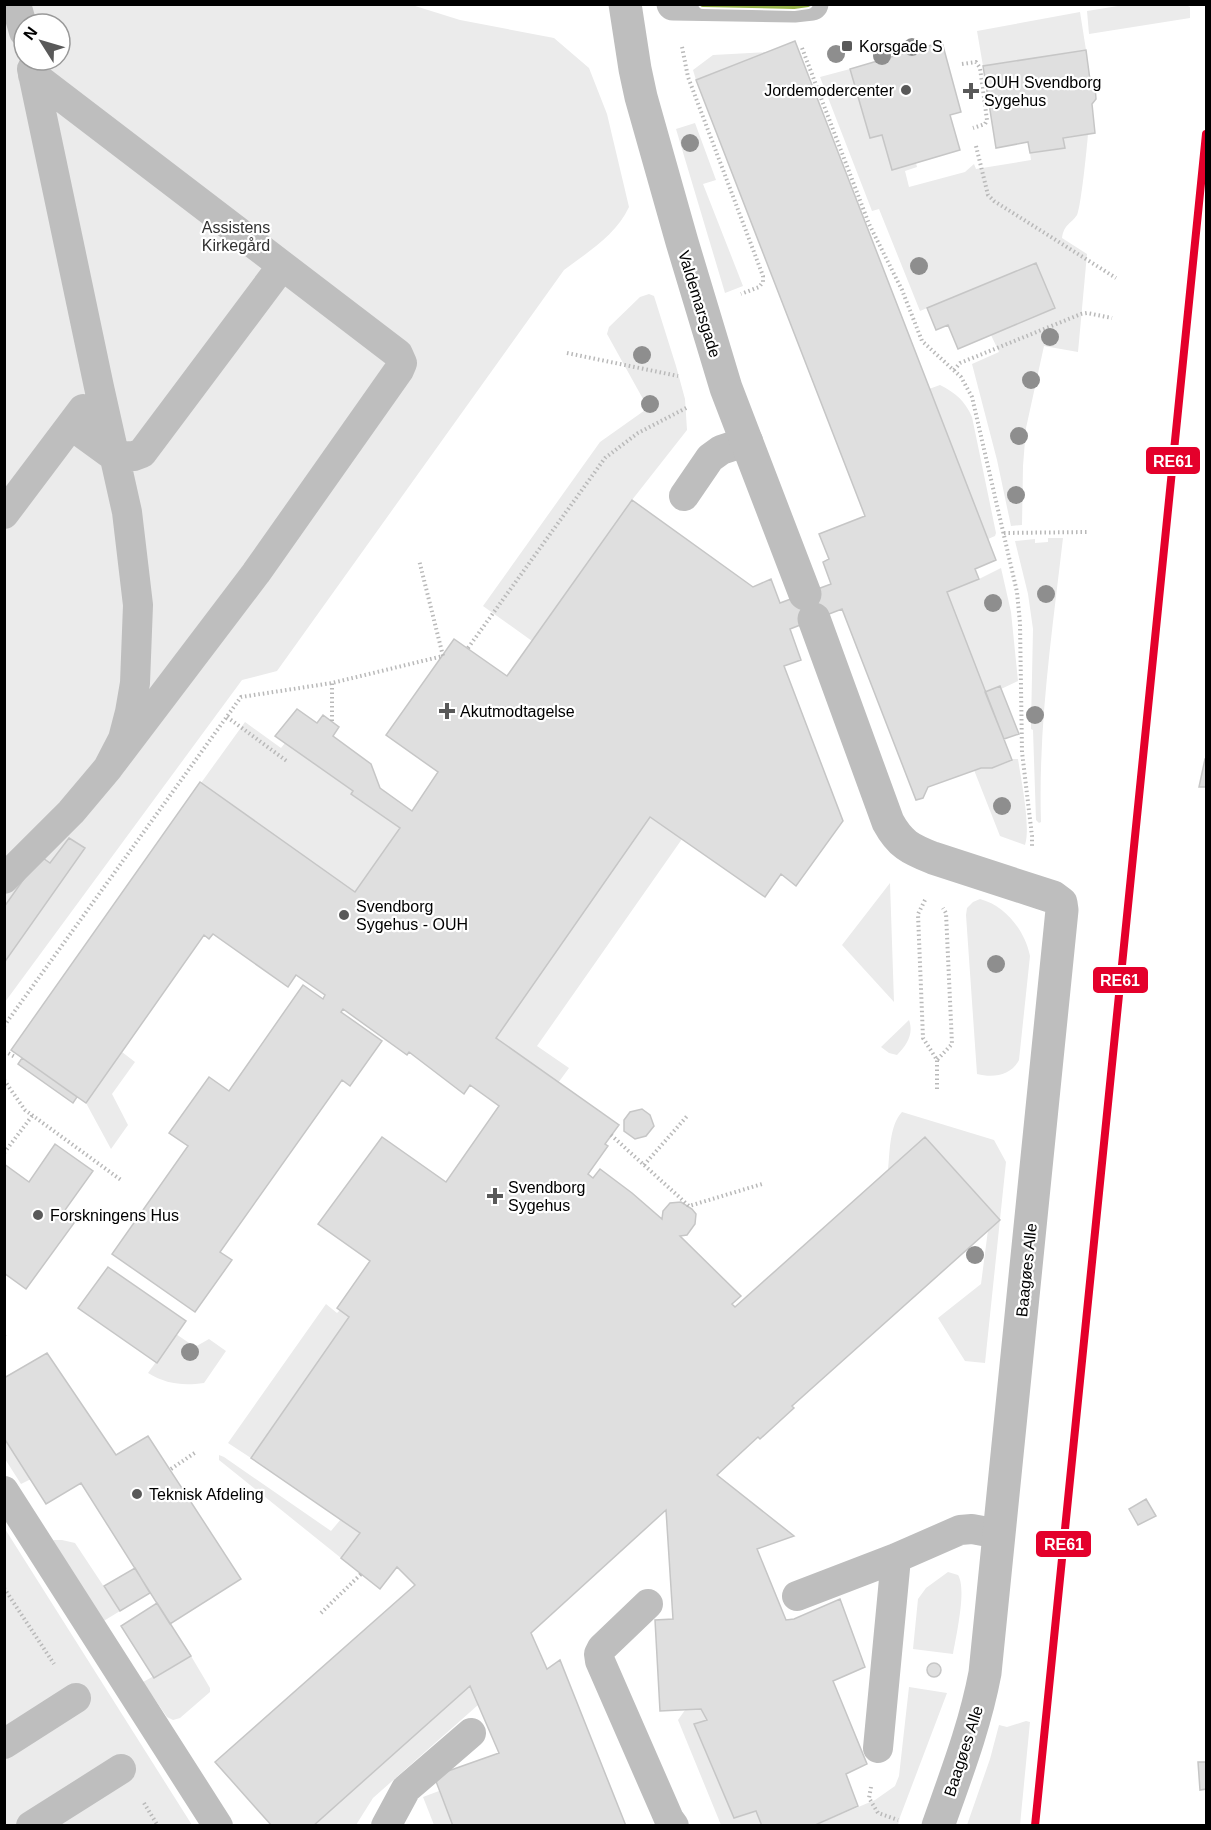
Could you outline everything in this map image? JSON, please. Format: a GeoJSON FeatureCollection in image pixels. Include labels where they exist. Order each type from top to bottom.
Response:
{"type":"FeatureCollection","features":[{"type":"Feature","properties":{"kind":"street","name":"Valdemarsgade"},"geometry":{"type":"LineString","coordinates":[[625,4],[641,97],[726,388],[888,822]]}},
{"type":"Feature","properties":{"kind":"street"},"geometry":{"type":"LineString","coordinates":[[675,5],[803,5]]}},
{"type":"Feature","properties":{"kind":"street","name":"Baagøes Alle"},"geometry":{"type":"LineString","coordinates":[[888,822],[896,837],[913,850],[1028,888],[1057,900],[1061,903],[1062,910],[985,1673],[968,1743],[938,1826]]}},
{"type":"Feature","properties":{"kind":"lane"},"geometry":{"type":"LineString","coordinates":[[33,72],[127,512],[138,605],[135,683],[130,712],[123,739],[108,768]]}},
{"type":"Feature","properties":{"kind":"lane"},"geometry":{"type":"LineString","coordinates":[[4,879],[71,812],[108,768],[256,573],[402,363],[398,354],[282,266],[37,72]]}},
{"type":"Feature","properties":{"kind":"lane"},"geometry":{"type":"LineString","coordinates":[[71,425],[115,458],[142,453],[282,266]]}},
{"type":"Feature","properties":{"kind":"lane"},"geometry":{"type":"LineString","coordinates":[[9,499],[71,425],[99,387]]}},
{"type":"Feature","properties":{"kind":"lane"},"geometry":{"type":"LineString","coordinates":[[684,496],[710,458],[721,450],[747,441]]}},
{"type":"Feature","properties":{"kind":"lane"},"geometry":{"type":"LineString","coordinates":[[4,1491],[218,1826]]}},
{"type":"Feature","properties":{"kind":"lane"},"geometry":{"type":"LineString","coordinates":[[797,1596],[896,1558],[960,1530],[972,1529],[999,1534]]}},
{"type":"Feature","properties":{"kind":"lane"},"geometry":{"type":"LineString","coordinates":[[878,1748],[896,1558]]}},
{"type":"Feature","properties":{"kind":"lane"},"geometry":{"type":"LineString","coordinates":[[648,1604],[602,1648],[599,1654],[600,1661],[674,1826]]}},
{"type":"Feature","properties":{"kind":"lane"},"geometry":{"type":"LineString","coordinates":[[4,1744],[76,1698]]}},
{"type":"Feature","properties":{"kind":"lane"},"geometry":{"type":"LineString","coordinates":[[386,1826],[406,1789],[471,1733]]}},
{"type":"Feature","properties":{"kind":"lane"},"geometry":{"type":"LineString","coordinates":[[31,1826],[122,1769]]}},
{"type":"Feature","properties":{"kind":"path"},"geometry":{"type":"LineString","coordinates":[[675,5],[686,69],[763,276],[763,282],[759,287],[702,310]]}},
{"type":"Feature","properties":{"kind":"path"},"geometry":{"type":"LineString","coordinates":[[803,5],[802,48],[869,224],[902,290],[922,340],[961,377],[972,397],[1017,592],[1020,623],[1022,752],[1032,836],[1028,888]]}},
{"type":"Feature","properties":{"kind":"path"},"geometry":{"type":"LineString","coordinates":[[962,64],[976,62],[981,68],[988,117],[985,124],[973,128]]}},
{"type":"Feature","properties":{"kind":"path"},"geometry":{"type":"LineString","coordinates":[[976,146],[988,195],[994,201],[1116,278]]}},
{"type":"Feature","properties":{"kind":"path"},"geometry":{"type":"LineString","coordinates":[[954,370],[960,363],[1082,314],[1112,318]]}},
{"type":"Feature","properties":{"kind":"path"},"geometry":{"type":"LineString","coordinates":[[567,353],[658,370],[726,388]]}},
{"type":"Feature","properties":{"kind":"path"},"geometry":{"type":"LineString","coordinates":[[468,648],[605,458],[638,433],[663,421]]}},
{"type":"Feature","properties":{"kind":"path"},"geometry":{"type":"LineString","coordinates":[[1004,533],[1087,532]]}},
{"type":"Feature","properties":{"kind":"path"},"geometry":{"type":"LineString","coordinates":[[4,1026],[241,697],[332,683],[443,656],[419,560]]}},
{"type":"Feature","properties":{"kind":"path"},"geometry":{"type":"LineString","coordinates":[[332,683],[332,722]]}},
{"type":"Feature","properties":{"kind":"path"},"geometry":{"type":"LineString","coordinates":[[227,717],[288,762]]}},
{"type":"Feature","properties":{"kind":"path"},"geometry":{"type":"LineString","coordinates":[[926,896],[918,914],[923,1038],[937,1060],[937,1089]]}},
{"type":"Feature","properties":{"kind":"path"},"geometry":{"type":"LineString","coordinates":[[937,1060],[952,1044],[946,913],[941,904]]}},
{"type":"Feature","properties":{"kind":"path"},"geometry":{"type":"LineString","coordinates":[[4,1053],[15,1057]]}},
{"type":"Feature","properties":{"kind":"path"},"geometry":{"type":"LineString","coordinates":[[4,1080],[19,1103],[32,1116],[121,1180]]}},
{"type":"Feature","properties":{"kind":"path"},"geometry":{"type":"LineString","coordinates":[[644,1165],[688,1115]]}},
{"type":"Feature","properties":{"kind":"path"},"geometry":{"type":"LineString","coordinates":[[4,1153],[32,1116]]}},
{"type":"Feature","properties":{"kind":"path"},"geometry":{"type":"LineString","coordinates":[[611,1135],[689,1206],[762,1184]]}},
{"type":"Feature","properties":{"kind":"path"},"geometry":{"type":"LineString","coordinates":[[171,1469],[196,1452]]}},
{"type":"Feature","properties":{"kind":"path"},"geometry":{"type":"LineString","coordinates":[[321,1613],[362,1574]]}},
{"type":"Feature","properties":{"kind":"path"},"geometry":{"type":"LineString","coordinates":[[4,1588],[76,1698]]}},
{"type":"Feature","properties":{"kind":"path"},"geometry":{"type":"LineString","coordinates":[[870,1798],[874,1808]]}},
{"type":"Feature","properties":{"kind":"green space","name":"Assistens Kirkegård"},"geometry":{"type":"Polygon","coordinates":[[[5,5],[412,5],[460,20],[554,38],[589,68],[607,114],[629,207],[623,217],[601,242],[564,270],[277,671],[242,680],[5,1002],[5,962],[84,849],[69,838],[50,863],[5,907],[5,5]]]}},
{"type":"Feature","properties":{"kind":"green space"},"geometry":{"type":"Polygon","coordinates":[[[1124,5],[1186,5],[1190,7],[1190,18],[1089,34],[1087,11],[1124,5]]]}},
{"type":"Feature","properties":{"kind":"green space"},"geometry":{"type":"Polygon","coordinates":[[[1080,12],[1086,50],[983,66],[977,31],[1080,12]]]}},
{"type":"Feature","properties":{"kind":"green space"},"geometry":{"type":"Polygon","coordinates":[[[768,52],[696,80],[693,70],[713,55],[768,52]]]}},
{"type":"Feature","properties":{"kind":"green space"},"geometry":{"type":"Polygon","coordinates":[[[850,69],[870,137],[882,135],[892,169],[916,163],[917,167],[905,171],[909,187],[965,172],[974,164],[976,169],[1031,160],[1030,153],[1065,148],[1063,138],[1088,134],[1079,210],[1064,230],[1062,238],[1087,254],[1078,352],[1044,346],[1026,428],[1022,525],[1011,526],[997,460],[972,364],[999,352],[991,335],[1036,263],[920,311],[879,209],[872,211],[820,77],[850,69]]]}},
{"type":"Feature","properties":{"kind":"green space"},"geometry":{"type":"Polygon","coordinates":[[[695,123],[716,180],[703,184],[743,286],[725,293],[676,129],[695,123]]]}},
{"type":"Feature","properties":{"kind":"green space"},"geometry":{"type":"Polygon","coordinates":[[[649,294],[654,296],[676,366],[685,399],[687,430],[632,500],[532,641],[483,606],[600,442],[648,408],[607,334],[609,327],[640,297],[649,294]]]}},
{"type":"Feature","properties":{"kind":"green space"},"geometry":{"type":"Polygon","coordinates":[[[940,385],[959,398],[972,417],[996,533],[988,539],[929,389],[940,385]]]}},
{"type":"Feature","properties":{"kind":"green space"},"geometry":{"type":"Polygon","coordinates":[[[1048,538],[1063,538],[1044,715],[1041,822],[1039,823],[1036,820],[1033,730],[1031,729],[1033,629],[1028,594],[1015,541],[1035,539],[1035,543],[1048,542],[1048,538]]]}},
{"type":"Feature","properties":{"kind":"green space"},"geometry":{"type":"Polygon","coordinates":[[[1001,568],[1011,612],[1018,681],[1001,689],[999,686],[985,692],[947,592],[1001,568]]]}},
{"type":"Feature","properties":{"kind":"green space"},"geometry":{"type":"Polygon","coordinates":[[[245,722],[281,748],[285,743],[353,791],[352,794],[400,828],[355,892],[201,783],[245,722]]]}},
{"type":"Feature","properties":{"kind":"green space"},"geometry":{"type":"Polygon","coordinates":[[[1012,759],[1018,759],[1023,790],[1027,827],[1025,845],[1000,836],[974,770],[992,768],[1012,761],[1012,759]]]}},
{"type":"Feature","properties":{"kind":"green space"},"geometry":{"type":"Polygon","coordinates":[[[650,817],[682,839],[537,1046],[569,1068],[558,1083],[496,1038],[650,817]]]}},
{"type":"Feature","properties":{"kind":"green space"},"geometry":{"type":"Polygon","coordinates":[[[890,883],[894,1002],[842,945],[890,883]]]}},
{"type":"Feature","properties":{"kind":"green space"},"geometry":{"type":"Polygon","coordinates":[[[980,899],[998,907],[1013,921],[1024,938],[1030,956],[1019,1060],[1011,1070],[995,1076],[977,1074],[966,915],[967,908],[980,899]]]}},
{"type":"Feature","properties":{"kind":"green space"},"geometry":{"type":"Polygon","coordinates":[[[909,1020],[911,1030],[909,1039],[897,1055],[881,1047],[909,1020]]]}},
{"type":"Feature","properties":{"kind":"green space"},"geometry":{"type":"Polygon","coordinates":[[[122,1052],[135,1062],[112,1094],[128,1125],[111,1149],[86,1103],[122,1052]]]}},
{"type":"Feature","properties":{"kind":"green space"},"geometry":{"type":"Polygon","coordinates":[[[902,1112],[994,1140],[1006,1162],[985,1363],[965,1361],[938,1318],[981,1284],[988,1230],[1000,1219],[925,1137],[888,1170],[892,1132],[902,1112]]]}},
{"type":"Feature","properties":{"kind":"green space"},"geometry":{"type":"Polygon","coordinates":[[[326,1304],[337,1313],[340,1310],[349,1317],[251,1458],[228,1443],[326,1304]]]}},
{"type":"Feature","properties":{"kind":"green space"},"geometry":{"type":"Polygon","coordinates":[[[176,1334],[195,1347],[209,1339],[226,1351],[204,1383],[175,1383],[161,1380],[148,1373],[176,1334]]]}},
{"type":"Feature","properties":{"kind":"green space"},"geometry":{"type":"Polygon","coordinates":[[[4,1438],[31,1479],[21,1484],[5,1459],[4,1438]]]}},
{"type":"Feature","properties":{"kind":"green space"},"geometry":{"type":"Polygon","coordinates":[[[219,1455],[331,1531],[341,1519],[360,1533],[341,1558],[219,1460],[219,1455]]]}},
{"type":"Feature","properties":{"kind":"green space"},"geometry":{"type":"Polygon","coordinates":[[[5,1529],[192,1825],[5,1825],[5,1529]]]}},
{"type":"Feature","properties":{"kind":"green space"},"geometry":{"type":"Polygon","coordinates":[[[53,1540],[75,1543],[120,1611],[102,1622],[53,1540]]]}},
{"type":"Feature","properties":{"kind":"green space"},"geometry":{"type":"Polygon","coordinates":[[[948,1572],[958,1575],[961,1591],[953,1654],[913,1649],[918,1599],[926,1588],[948,1572]]]}},
{"type":"Feature","properties":{"kind":"green space"},"geometry":{"type":"Polygon","coordinates":[[[191,1656],[210,1688],[210,1692],[180,1718],[173,1720],[167,1717],[143,1682],[154,1676],[155,1678],[191,1656]]]}},
{"type":"Feature","properties":{"kind":"green space"},"geometry":{"type":"Polygon","coordinates":[[[470,1686],[478,1705],[373,1798],[356,1825],[313,1826],[470,1686]]]}},
{"type":"Feature","properties":{"kind":"green space"},"geometry":{"type":"Polygon","coordinates":[[[909,1687],[947,1693],[898,1825],[813,1826],[875,1800],[895,1786],[899,1776],[909,1687]]]}},
{"type":"Feature","properties":{"kind":"green space"},"geometry":{"type":"Polygon","coordinates":[[[701,1709],[707,1720],[694,1724],[734,1818],[756,1811],[762,1825],[721,1825],[678,1720],[685,1710],[701,1709]]]}},
{"type":"Feature","properties":{"kind":"green space"},"geometry":{"type":"Polygon","coordinates":[[[1026,1721],[1030,1722],[1020,1825],[967,1825],[999,1725],[1007,1727],[1026,1721]]]}},
{"type":"Feature","properties":{"kind":"green space"},"geometry":{"type":"Polygon","coordinates":[[[439,1791],[453,1825],[434,1825],[423,1797],[439,1791]]]}},
{"type":"Feature","properties":{"kind":"building","name":"Svendborg Sygehus - OUH"},"geometry":{"type":"Polygon","coordinates":[[[795,41],[996,560],[975,569],[979,579],[947,592],[1012,760],[992,768],[981,768],[928,787],[923,798],[916,800],[842,609],[790,629],[801,660],[784,666],[843,821],[796,886],[781,874],[765,897],[650,817],[496,1038],[619,1125],[605,1144],[608,1146],[588,1174],[593,1178],[600,1169],[662,1219],[663,1211],[670,1203],[681,1202],[692,1209],[696,1214],[695,1224],[687,1235],[680,1236],[741,1296],[732,1304],[735,1307],[925,1137],[1000,1220],[792,1406],[794,1408],[760,1439],[758,1437],[717,1475],[794,1536],[757,1549],[786,1620],[794,1619],[840,1599],[865,1667],[833,1681],[867,1764],[846,1774],[858,1806],[813,1826],[762,1826],[756,1811],[734,1818],[694,1724],[707,1720],[701,1709],[660,1711],[655,1620],[673,1619],[666,1510],[531,1633],[547,1669],[560,1660],[626,1826],[453,1826],[434,1776],[499,1753],[470,1686],[313,1826],[272,1826],[215,1762],[415,1585],[397,1567],[380,1589],[341,1558],[360,1533],[251,1458],[349,1317],[337,1308],[370,1261],[318,1224],[382,1137],[446,1182],[499,1106],[470,1085],[464,1094],[409,1052],[407,1055],[343,1009],[341,1012],[382,1041],[350,1086],[342,1080],[220,1252],[232,1260],[195,1312],[112,1254],[188,1146],[169,1133],[209,1077],[229,1091],[303,985],[323,999],[325,995],[296,975],[288,987],[213,934],[209,939],[204,935],[86,1103],[11,1050],[200,782],[355,892],[400,828],[351,794],[353,791],[275,736],[297,709],[317,723],[323,715],[339,727],[333,736],[371,764],[380,788],[412,811],[438,772],[386,735],[454,639],[507,676],[632,500],[753,587],[771,579],[780,603],[831,584],[823,562],[829,559],[819,534],[865,516],[696,80],[795,41]]]}},
{"type":"Feature","properties":{"kind":"building","name":"Jordemodercenter"},"geometry":{"type":"Polygon","coordinates":[[[942,42],[961,112],[950,115],[960,150],[892,170],[882,135],[870,138],[850,69],[942,42]]]}},
{"type":"Feature","properties":{"kind":"building"},"geometry":{"type":"Polygon","coordinates":[[[1086,50],[1090,80],[1095,85],[1096,99],[1092,104],[1095,133],[1063,138],[1065,148],[1030,153],[1028,142],[996,148],[983,66],[1086,50]]]}},
{"type":"Feature","properties":{"kind":"building"},"geometry":{"type":"Polygon","coordinates":[[[1036,263],[1055,308],[958,349],[948,325],[936,330],[927,308],[1036,263]]]}},
{"type":"Feature","properties":{"kind":"building"},"geometry":{"type":"Polygon","coordinates":[[[1000,686],[1019,734],[1004,739],[985,692],[1000,686]]]}},
{"type":"Feature","properties":{"kind":"building"},"geometry":{"type":"Polygon","coordinates":[[[1205,759],[1206,787],[1199,787],[1205,759]]]}},
{"type":"Feature","properties":{"kind":"building"},"geometry":{"type":"Polygon","coordinates":[[[69,838],[85,848],[4,963],[4,907],[40,856],[50,863],[69,838]]]}},
{"type":"Feature","properties":{"kind":"building"},"geometry":{"type":"Polygon","coordinates":[[[22,1058],[77,1097],[73,1103],[18,1064],[22,1058]]]}},
{"type":"Feature","properties":{"kind":"building"},"geometry":{"type":"Polygon","coordinates":[[[642,1109],[650,1115],[654,1126],[646,1136],[635,1139],[624,1131],[624,1120],[630,1112],[642,1109]]]}},
{"type":"Feature","properties":{"kind":"building","name":"Forskningens Hus"},"geometry":{"type":"Polygon","coordinates":[[[55,1144],[93,1171],[65,1210],[77,1219],[26,1289],[4,1273],[4,1164],[29,1182],[55,1144]]]}},
{"type":"Feature","properties":{"kind":"building"},"geometry":{"type":"Polygon","coordinates":[[[108,1267],[186,1321],[157,1363],[78,1308],[108,1267]]]}},
{"type":"Feature","properties":{"kind":"building","name":"Teknisk Afdeling"},"geometry":{"type":"Polygon","coordinates":[[[47,1353],[116,1455],[148,1436],[241,1579],[170,1624],[81,1483],[46,1504],[4,1438],[4,1378],[47,1353]]]}},
{"type":"Feature","properties":{"kind":"building"},"geometry":{"type":"Polygon","coordinates":[[[1146,1499],[1156,1516],[1138,1525],[1129,1509],[1146,1499]]]}},
{"type":"Feature","properties":{"kind":"building"},"geometry":{"type":"Polygon","coordinates":[[[135,1568],[150,1593],[120,1611],[104,1586],[135,1568]]]}},
{"type":"Feature","properties":{"kind":"building"},"geometry":{"type":"Polygon","coordinates":[[[157,1603],[191,1656],[154,1678],[121,1626],[157,1603]]]}},
{"type":"Feature","properties":{"kind":"building"},"geometry":{"type":"Polygon","coordinates":[[[934,1663],[939,1665],[941,1670],[939,1675],[934,1677],[929,1675],[927,1670],[929,1665],[934,1663]]]}},
{"type":"Feature","properties":{"kind":"building"},"geometry":{"type":"Polygon","coordinates":[[[1198,1762],[1206,1762],[1206,1789],[1200,1790],[1198,1762]]]}},
{"type":"Feature","properties":{"kind":"transit line"},"geometry":{"type":"LineString","coordinates":[[703,4],[794,6],[808,4]]}},
{"type":"Feature","properties":{"kind":"transit line","name":"RE61"},"geometry":{"type":"LineString","coordinates":[[1035,1826],[1206,134]]}},
{"type":"Feature","properties":{"kind":"place","name":"Korsgade S"},"geometry":{"type":"Point","coordinates":[847,46]}},
{"type":"Feature","properties":{"kind":"place","name":"Jordemodercenter"},"geometry":{"type":"Point","coordinates":[906,90]}},
{"type":"Feature","properties":{"kind":"place","name":"OUH Svendborg Sygehus"},"geometry":{"type":"Point","coordinates":[971,91]}},
{"type":"Feature","properties":{"kind":"place","name":"Akutmodtagelse"},"geometry":{"type":"Point","coordinates":[447,711]}},
{"type":"Feature","properties":{"kind":"place","name":"Svendborg Sygehus - OUH"},"geometry":{"type":"Point","coordinates":[344,915]}},
{"type":"Feature","properties":{"kind":"place","name":"Svendborg Sygehus"},"geometry":{"type":"Point","coordinates":[495,1196]}},
{"type":"Feature","properties":{"kind":"place","name":"Forskningens Hus"},"geometry":{"type":"Point","coordinates":[38,1215]}},
{"type":"Feature","properties":{"kind":"place","name":"Teknisk Afdeling"},"geometry":{"type":"Point","coordinates":[137,1494]}}]}
